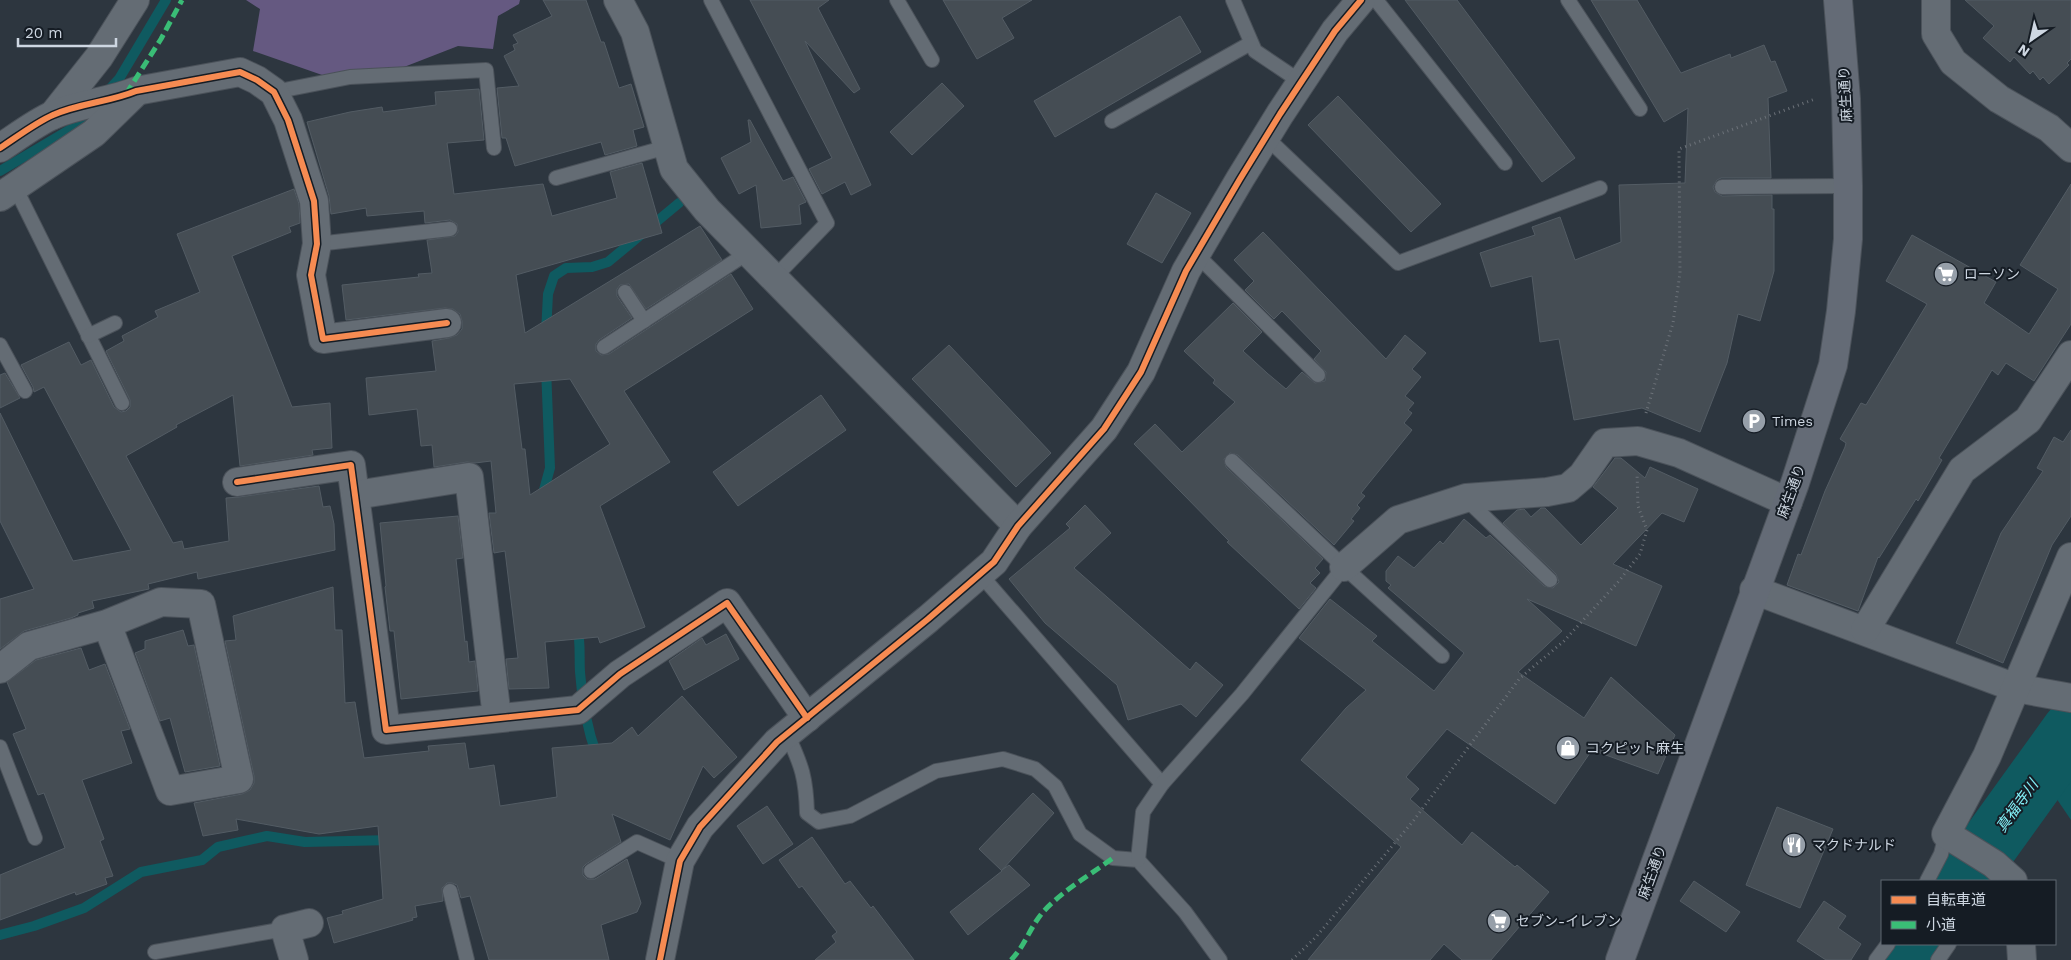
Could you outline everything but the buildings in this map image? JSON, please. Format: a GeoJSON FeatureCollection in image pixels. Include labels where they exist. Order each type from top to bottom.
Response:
{"type":"FeatureCollection","features":[{"type":"Feature","properties":{"kind":"main road","name":"麻生通り"},"geometry":{"type":"LineString","coordinates":[[1620,960],[1754,590],[1788,502],[1833,365],[1844,275],[1848,186],[1846,99],[1838,0]]}},
{"type":"Feature","properties":{"kind":"street"},"geometry":{"type":"LineString","coordinates":[[65,111],[135,0]]}},
{"type":"Feature","properties":{"kind":"street"},"geometry":{"type":"LineString","coordinates":[[618,0],[635,32],[674,169],[707,210],[1018,526]]}},
{"type":"Feature","properties":{"kind":"street"},"geometry":{"type":"LineString","coordinates":[[660,960],[680,861],[700,828],[777,742],[994,562],[1018,526],[1104,429],[1141,372],[1186,271],[1266,137],[1335,31],[1361,0]]}},
{"type":"Feature","properties":{"kind":"street"},"geometry":{"type":"LineString","coordinates":[[1936,0],[1936,34],[1953,62],[1999,99],[2049,128],[2071,148]]}},
{"type":"Feature","properties":{"kind":"street"},"geometry":{"type":"LineString","coordinates":[[0,148],[65,111],[131,93],[240,72],[257,80],[274,92],[288,120],[314,201],[317,244],[311,275],[323,339],[447,322]]}},
{"type":"Feature","properties":{"kind":"street"},"geometry":{"type":"LineString","coordinates":[[7,192],[94,132],[131,93]]}},
{"type":"Feature","properties":{"kind":"street"},"geometry":{"type":"LineString","coordinates":[[1865,630],[1962,470],[2028,420],[2071,355]]}},
{"type":"Feature","properties":{"kind":"street"},"geometry":{"type":"LineString","coordinates":[[1344,567],[1398,520],[1466,498],[1547,492],[1568,488],[1582,476],[1605,443],[1638,441],[1679,453],[1788,502]]}},
{"type":"Feature","properties":{"kind":"street"},"geometry":{"type":"LineString","coordinates":[[237,482],[351,465],[386,730],[578,710],[620,674],[727,603],[797,726]]}},
{"type":"Feature","properties":{"kind":"street"},"geometry":{"type":"LineString","coordinates":[[356,495],[469,477],[497,718]]}},
{"type":"Feature","properties":{"kind":"street"},"geometry":{"type":"LineString","coordinates":[[2003,875],[1954,839],[1987,756],[2023,690],[2071,557]]}},
{"type":"Feature","properties":{"kind":"street"},"geometry":{"type":"LineString","coordinates":[[1754,590],[2023,690],[2071,698]]}},
{"type":"Feature","properties":{"kind":"street"},"geometry":{"type":"LineString","coordinates":[[0,669],[28,646],[107,624],[162,602],[202,604],[239,779],[170,791],[107,624]]}},
{"type":"Feature","properties":{"kind":"street"},"geometry":{"type":"LineString","coordinates":[[294,960],[297,926]]}},
{"type":"Feature","properties":{"kind":"street"},"geometry":{"type":"LineString","coordinates":[[2021,945],[2022,960]]}},
{"type":"Feature","properties":{"kind":"lane"},"geometry":{"type":"LineString","coordinates":[[711,0],[826,223],[774,278]]}},
{"type":"Feature","properties":{"kind":"lane"},"geometry":{"type":"LineString","coordinates":[[898,0],[932,60]]}},
{"type":"Feature","properties":{"kind":"lane"},"geometry":{"type":"LineString","coordinates":[[1233,0],[1254,51],[1301,82]]}},
{"type":"Feature","properties":{"kind":"lane"},"geometry":{"type":"LineString","coordinates":[[1376,0],[1505,163]]}},
{"type":"Feature","properties":{"kind":"lane"},"geometry":{"type":"LineString","coordinates":[[1568,0],[1640,109]]}},
{"type":"Feature","properties":{"kind":"lane"},"geometry":{"type":"LineString","coordinates":[[1112,121],[1251,43]]}},
{"type":"Feature","properties":{"kind":"lane"},"geometry":{"type":"LineString","coordinates":[[274,92],[350,77],[486,70],[494,148]]}},
{"type":"Feature","properties":{"kind":"lane"},"geometry":{"type":"LineString","coordinates":[[1266,137],[1398,263],[1600,188]]}},
{"type":"Feature","properties":{"kind":"lane"},"geometry":{"type":"LineString","coordinates":[[556,178],[668,147]]}},
{"type":"Feature","properties":{"kind":"lane"},"geometry":{"type":"LineString","coordinates":[[1722,187],[1848,186]]}},
{"type":"Feature","properties":{"kind":"lane"},"geometry":{"type":"LineString","coordinates":[[7,192],[88,336],[122,403]]}},
{"type":"Feature","properties":{"kind":"lane"},"geometry":{"type":"LineString","coordinates":[[317,244],[450,229]]}},
{"type":"Feature","properties":{"kind":"lane"},"geometry":{"type":"LineString","coordinates":[[604,347],[749,252]]}},
{"type":"Feature","properties":{"kind":"lane"},"geometry":{"type":"LineString","coordinates":[[1196,254],[1318,375]]}},
{"type":"Feature","properties":{"kind":"lane"},"geometry":{"type":"LineString","coordinates":[[625,292],[644,321]]}},
{"type":"Feature","properties":{"kind":"lane"},"geometry":{"type":"LineString","coordinates":[[88,336],[115,323]]}},
{"type":"Feature","properties":{"kind":"lane"},"geometry":{"type":"LineString","coordinates":[[0,345],[25,392]]}},
{"type":"Feature","properties":{"kind":"lane"},"geometry":{"type":"LineString","coordinates":[[1232,461],[1442,656]]}},
{"type":"Feature","properties":{"kind":"lane"},"geometry":{"type":"LineString","coordinates":[[1466,498],[1550,580]]}},
{"type":"Feature","properties":{"kind":"lane"},"geometry":{"type":"LineString","coordinates":[[1138,860],[1143,812],[1162,784],[1242,694],[1344,567]]}},
{"type":"Feature","properties":{"kind":"lane"},"geometry":{"type":"LineString","coordinates":[[980,574],[1162,784]]}},
{"type":"Feature","properties":{"kind":"lane"},"geometry":{"type":"LineString","coordinates":[[797,726],[800,760],[806,783],[807,813],[819,822],[850,816],[936,771],[1003,760],[1035,769],[1055,786],[1080,834],[1113,858],[1138,860],[1185,912],[1220,960]]}},
{"type":"Feature","properties":{"kind":"lane"},"geometry":{"type":"LineString","coordinates":[[0,747],[35,838]]}},
{"type":"Feature","properties":{"kind":"lane"},"geometry":{"type":"LineString","coordinates":[[1928,880],[1941,854],[1954,839]]}},
{"type":"Feature","properties":{"kind":"lane"},"geometry":{"type":"LineString","coordinates":[[590,871],[637,842],[680,861]]}},
{"type":"Feature","properties":{"kind":"lane"},"geometry":{"type":"LineString","coordinates":[[450,891],[467,960]]}},
{"type":"Feature","properties":{"kind":"lane"},"geometry":{"type":"LineString","coordinates":[[155,952],[297,926]]}},
{"type":"Feature","properties":{"kind":"lane"},"geometry":{"type":"LineString","coordinates":[[1876,960],[1887,945]]}},
{"type":"Feature","properties":{"kind":"lane"},"geometry":{"type":"LineString","coordinates":[[1938,960],[1949,945]]}},
{"type":"Feature","properties":{"kind":"shaded area"},"geometry":{"type":"Polygon","coordinates":[[[246,0],[520,0],[519,4],[498,16],[493,49],[458,46],[404,67],[325,76],[253,51],[260,9],[246,0]]]}},
{"type":"Feature","properties":{"kind":"water"},"geometry":{"type":"Polygon","coordinates":[[[2071,690],[2071,820],[2031,761],[2071,690]]]}},
{"type":"Feature","properties":{"kind":"waterway"},"geometry":{"type":"LineString","coordinates":[[106,93],[119,79],[166,0]]}},
{"type":"Feature","properties":{"kind":"waterway"},"geometry":{"type":"LineString","coordinates":[[0,171],[76,126],[90,111]]}},
{"type":"Feature","properties":{"kind":"waterway"},"geometry":{"type":"LineString","coordinates":[[546,333],[548,294],[554,276],[566,268],[592,267],[608,262],[679,203]]}},
{"type":"Feature","properties":{"kind":"waterway"},"geometry":{"type":"LineString","coordinates":[[542,497],[550,468],[546,368]]}},
{"type":"Feature","properties":{"kind":"waterway"},"geometry":{"type":"LineString","coordinates":[[577,626],[584,704],[590,736],[597,756]]}},
{"type":"Feature","properties":{"kind":"waterway","name":"真福寺川"},"geometry":{"type":"LineString","coordinates":[[1964,880],[2071,731]]}},
{"type":"Feature","properties":{"kind":"waterway"},"geometry":{"type":"LineString","coordinates":[[0,935],[34,926],[84,908],[141,872],[202,860],[218,847],[267,836],[305,842],[392,840]]}},
{"type":"Feature","properties":{"kind":"waterway","name":"真福寺川"},"geometry":{"type":"LineString","coordinates":[[1906,960],[1916,945]]}},
{"type":"Feature","properties":{"kind":"marked path"},"geometry":{"type":"LineString","coordinates":[[126,94],[161,39],[182,0]]}},
{"type":"Feature","properties":{"kind":"marked path"},"geometry":{"type":"LineString","coordinates":[[1011,960],[1043,912],[1067,890],[1113,858]]}},
{"type":"Feature","properties":{"kind":"cycle path"},"geometry":{"type":"LineString","coordinates":[[660,960],[680,861],[700,827],[777,742],[928,619],[994,562],[1018,526],[1104,429],[1141,372],[1186,271],[1240,179],[1335,31],[1361,0]]}},
{"type":"Feature","properties":{"kind":"cycle path"},"geometry":{"type":"LineString","coordinates":[[0,148],[40,122],[63,111],[136,91],[240,72],[257,80],[274,92],[288,120],[314,201],[317,244],[311,275],[323,339],[447,323]]}},
{"type":"Feature","properties":{"kind":"cycle path"},"geometry":{"type":"LineString","coordinates":[[237,482],[351,465],[386,730],[578,710],[620,674],[727,603],[807,718]]}},
{"type":"Feature","properties":{"kind":"place","name":"ローソン"},"geometry":{"type":"Point","coordinates":[1946,274]}},
{"type":"Feature","properties":{"kind":"place","name":"Times"},"geometry":{"type":"Point","coordinates":[1754,421]}},
{"type":"Feature","properties":{"kind":"place","name":"コクピット麻生"},"geometry":{"type":"Point","coordinates":[1568,748]}},
{"type":"Feature","properties":{"kind":"place","name":"マクドナルド"},"geometry":{"type":"Point","coordinates":[1794,845]}},
{"type":"Feature","properties":{"kind":"place","name":"セブン-イレブン"},"geometry":{"type":"Point","coordinates":[1499,921]}}]}
